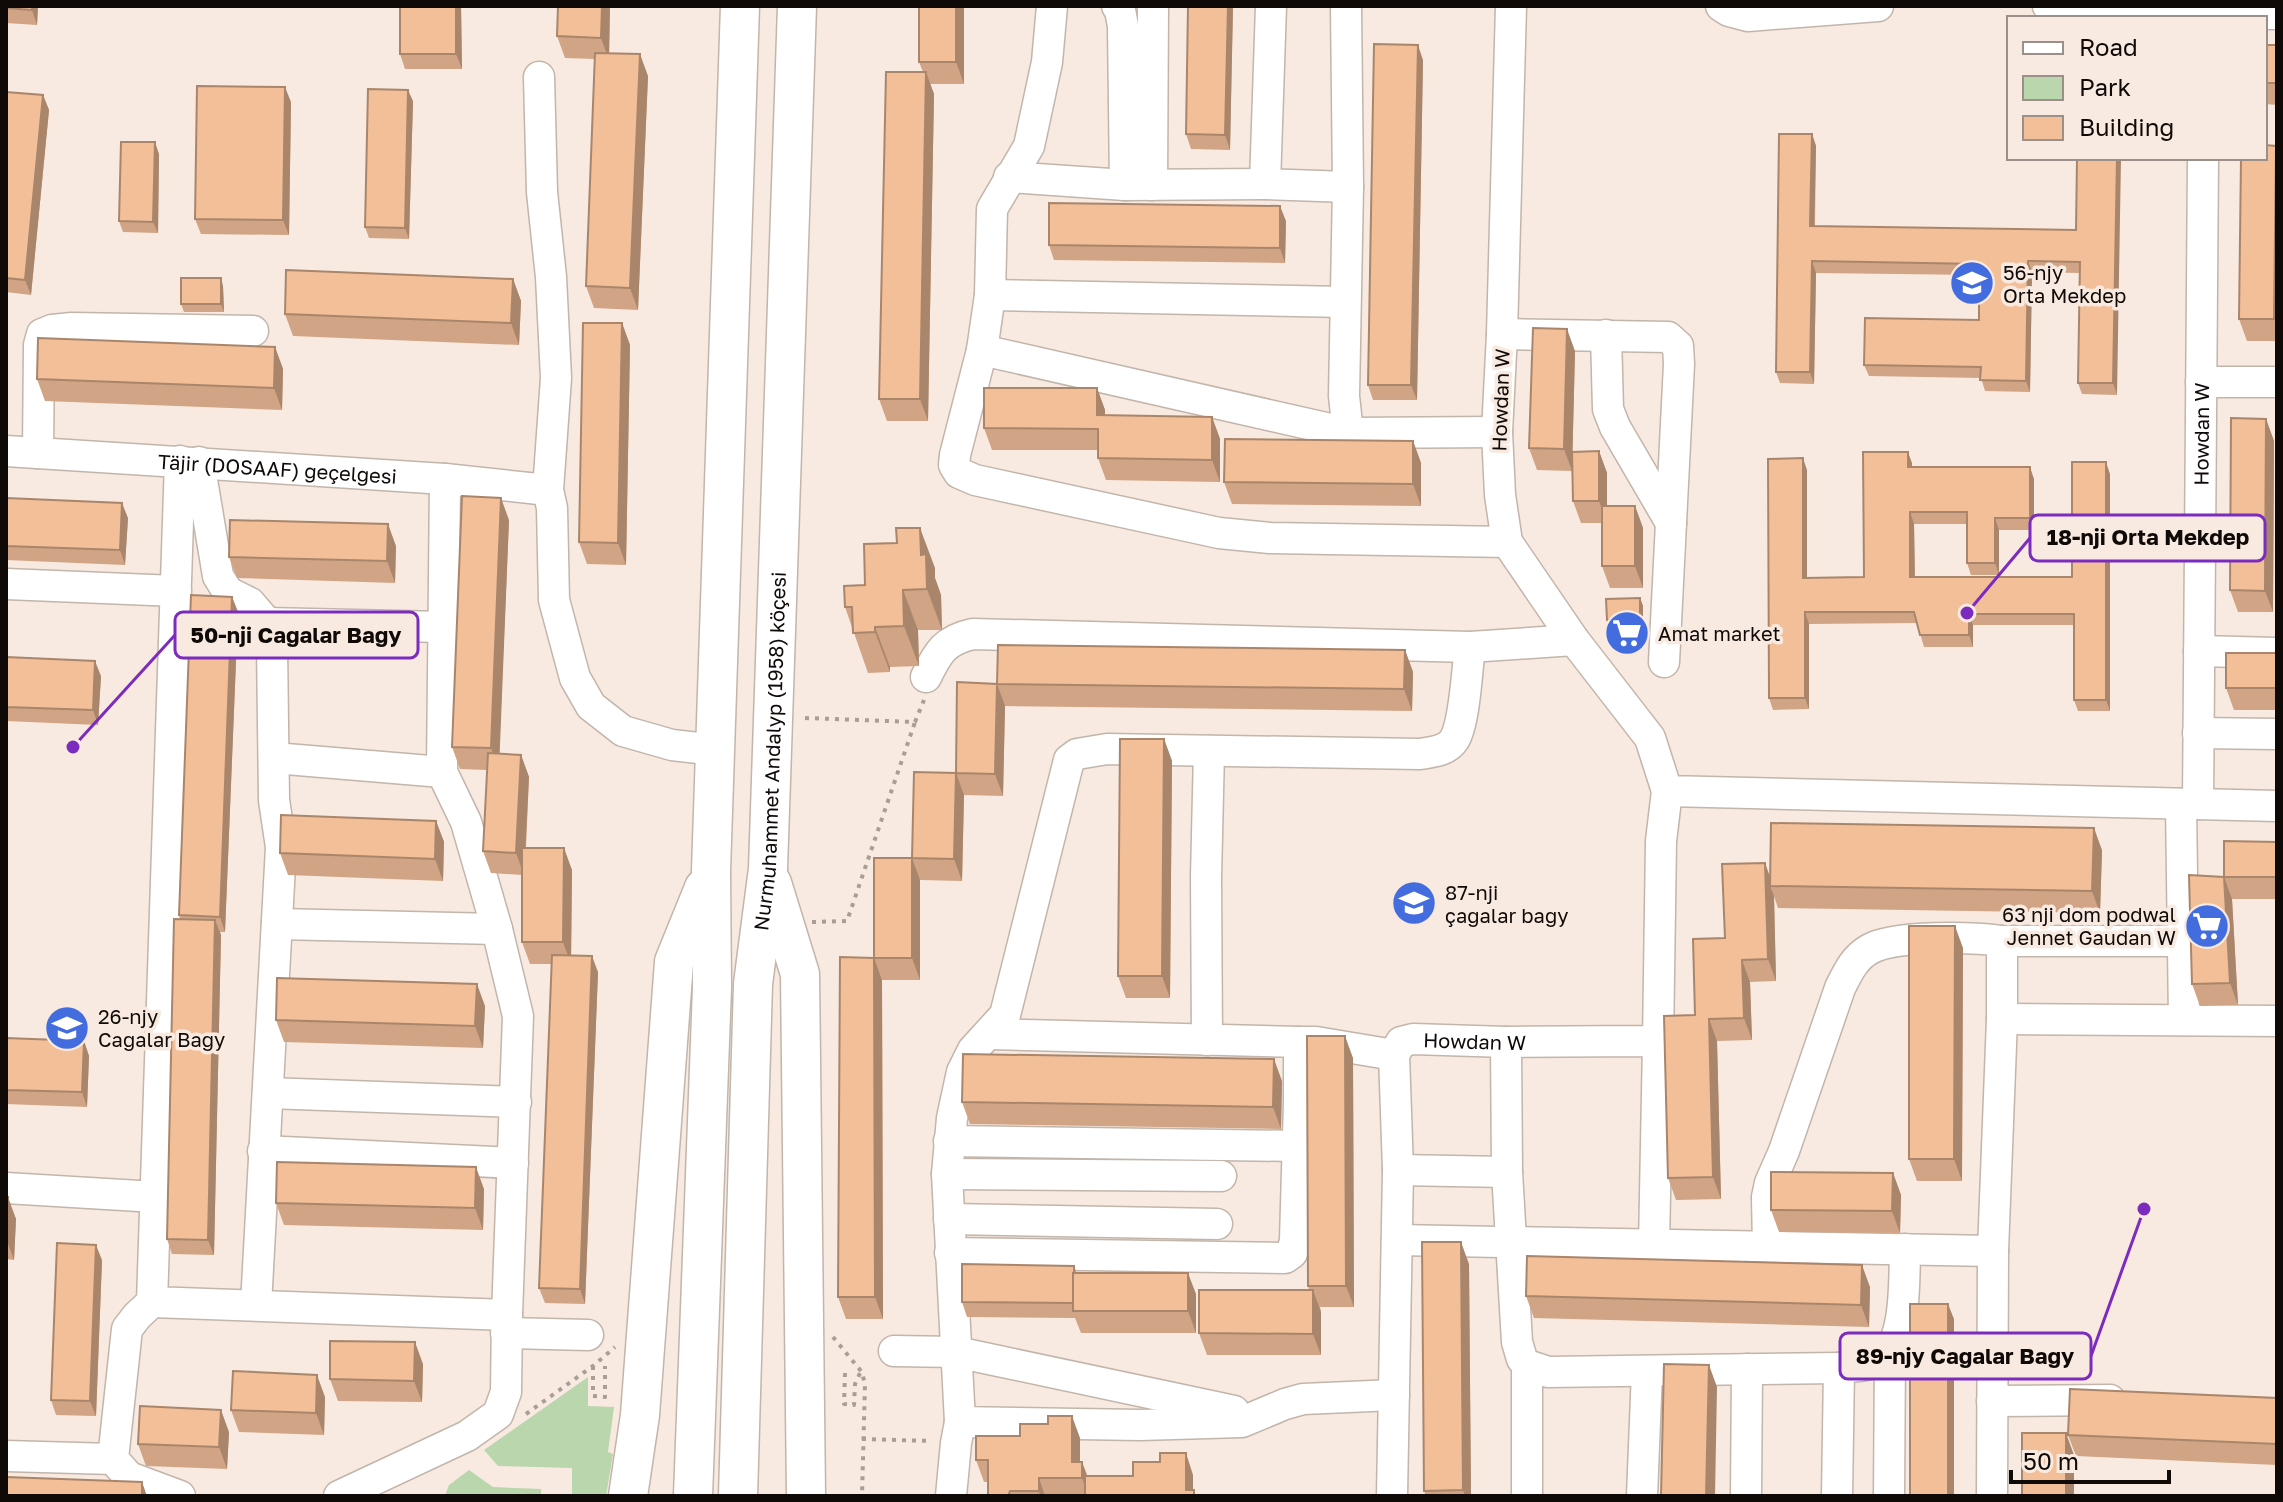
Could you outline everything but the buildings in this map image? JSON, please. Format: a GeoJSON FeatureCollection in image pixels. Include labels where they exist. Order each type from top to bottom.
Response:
{"type":"FeatureCollection","features":[{"type":"Feature","properties":{"kind":"main road"},"geometry":{"type":"LineString","coordinates":[[693,1496],[712,988],[711,871],[740,6]]}},
{"type":"Feature","properties":{"kind":"main road","name":"Nurmuhammet Andalyp (1958) köçesi"},"geometry":{"type":"LineString","coordinates":[[738,1496],[753,984],[768,869],[797,6]]}},
{"type":"Feature","properties":{"kind":"main road"},"geometry":{"type":"LineString","coordinates":[[768,869],[800,974],[806,1496]]}},
{"type":"Feature","properties":{"kind":"main road"},"geometry":{"type":"LineString","coordinates":[[628,1496],[640,1415],[674,962],[711,871]]}},
{"type":"Feature","properties":{"kind":"street"},"geometry":{"type":"LineString","coordinates":[[1052,6],[1047,62],[1029,146],[992,209],[990,295],[982,350],[954,465],[959,473],[975,480],[1219,533],[1286,539],[1507,542]]}},
{"type":"Feature","properties":{"kind":"street"},"geometry":{"type":"LineString","coordinates":[[1117,6],[1123,26],[1139,185]]}},
{"type":"Feature","properties":{"kind":"street"},"geometry":{"type":"LineString","coordinates":[[1139,185],[1153,6]]}},
{"type":"Feature","properties":{"kind":"street"},"geometry":{"type":"LineString","coordinates":[[1265,184],[1271,6]]}},
{"type":"Feature","properties":{"kind":"street"},"geometry":{"type":"LineString","coordinates":[[1346,6],[1348,187],[1344,396],[1348,433]]}},
{"type":"Feature","properties":{"kind":"street","name":"Howdan W"},"geometry":{"type":"LineString","coordinates":[[1392,1496],[1398,1170],[1394,1055],[1401,1042],[1413,1039],[1658,1043],[1661,841],[1667,791],[1650,738],[1574,640],[1507,542],[1500,495],[1497,432],[1511,6]]}},
{"type":"Feature","properties":{"kind":"street"},"geometry":{"type":"LineString","coordinates":[[1721,6],[1748,16],[1878,6]]}},
{"type":"Feature","properties":{"kind":"street"},"geometry":{"type":"LineString","coordinates":[[2048,6],[2204,16],[2277,14]]}},
{"type":"Feature","properties":{"kind":"street"},"geometry":{"type":"LineString","coordinates":[[539,77],[542,192],[551,277],[556,378],[548,490],[552,499],[554,600],[575,678],[591,706],[623,731],[672,745],[715,750]]}},
{"type":"Feature","properties":{"kind":"street","name":"Howdan W"},"geometry":{"type":"LineString","coordinates":[[2184,1020],[2183,941],[2189,804],[2198,733],[2203,160]]}},
{"type":"Feature","properties":{"kind":"street"},"geometry":{"type":"LineString","coordinates":[[1009,177],[1139,185],[1348,187]]}},
{"type":"Feature","properties":{"kind":"street"},"geometry":{"type":"LineString","coordinates":[[990,295],[1345,302]]}},
{"type":"Feature","properties":{"kind":"street"},"geometry":{"type":"LineString","coordinates":[[38,453],[39,345],[42,334],[72,328],[253,331]]}},
{"type":"Feature","properties":{"kind":"street"},"geometry":{"type":"LineString","coordinates":[[1502,334],[1668,337],[1678,346],[1664,662]]}},
{"type":"Feature","properties":{"kind":"street"},"geometry":{"type":"LineString","coordinates":[[1606,335],[1608,409],[1615,427],[1671,523]]}},
{"type":"Feature","properties":{"kind":"street"},"geometry":{"type":"LineString","coordinates":[[982,350],[1348,433],[1497,432]]}},
{"type":"Feature","properties":{"kind":"street"},"geometry":{"type":"LineString","coordinates":[[2201,382],[2277,382]]}},
{"type":"Feature","properties":{"kind":"street","name":"Täjir (DOSAAF) geçelgesi"},"geometry":{"type":"LineString","coordinates":[[6,451],[445,479],[548,490]]}},
{"type":"Feature","properties":{"kind":"street"},"geometry":{"type":"LineString","coordinates":[[152,1302],[176,591],[190,462]]}},
{"type":"Feature","properties":{"kind":"street"},"geometry":{"type":"LineString","coordinates":[[190,462],[218,576],[228,592],[250,603],[267,623],[272,645],[274,800],[281,847],[256,1305]]}},
{"type":"Feature","properties":{"kind":"street"},"geometry":{"type":"LineString","coordinates":[[339,1496],[467,1436],[498,1414],[506,1392],[518,1016],[466,822],[442,772],[445,479]]}},
{"type":"Feature","properties":{"kind":"street"},"geometry":{"type":"LineString","coordinates":[[6,584],[176,591]]}},
{"type":"Feature","properties":{"kind":"street"},"geometry":{"type":"LineString","coordinates":[[267,623],[443,627]]}},
{"type":"Feature","properties":{"kind":"street"},"geometry":{"type":"LineString","coordinates":[[928,672],[943,647],[957,637],[973,634],[1470,647],[1574,640]]}},
{"type":"Feature","properties":{"kind":"street"},"geometry":{"type":"LineString","coordinates":[[951,1496],[958,1433],[947,1174],[949,1141],[962,1072],[973,1050],[1005,1015],[1011,996],[1069,760],[1077,754],[1107,749],[1420,754],[1443,750],[1454,740],[1461,717],[1470,647]]}},
{"type":"Feature","properties":{"kind":"street"},"geometry":{"type":"LineString","coordinates":[[2199,651],[2277,653]]}},
{"type":"Feature","properties":{"kind":"street"},"geometry":{"type":"LineString","coordinates":[[2198,733],[2277,734]]}},
{"type":"Feature","properties":{"kind":"street"},"geometry":{"type":"LineString","coordinates":[[1207,1040],[1209,751]]}},
{"type":"Feature","properties":{"kind":"street"},"geometry":{"type":"LineString","coordinates":[[274,758],[442,772]]}},
{"type":"Feature","properties":{"kind":"street"},"geometry":{"type":"LineString","coordinates":[[1667,791],[2277,806]]}},
{"type":"Feature","properties":{"kind":"street"},"geometry":{"type":"LineString","coordinates":[[277,924],[497,929]]}},
{"type":"Feature","properties":{"kind":"street"},"geometry":{"type":"LineString","coordinates":[[1768,1247],[1767,1197],[1770,1183],[1840,988],[1852,963],[1869,949],[1884,943],[1966,939],[2183,941]]}},
{"type":"Feature","properties":{"kind":"street"},"geometry":{"type":"LineString","coordinates":[[1992,1496],[1993,1251],[2002,941]]}},
{"type":"Feature","properties":{"kind":"street"},"geometry":{"type":"LineString","coordinates":[[2002,1019],[2277,1021]]}},
{"type":"Feature","properties":{"kind":"street"},"geometry":{"type":"LineString","coordinates":[[990,1034],[1316,1042],[1394,1055]]}},
{"type":"Feature","properties":{"kind":"street"},"geometry":{"type":"LineString","coordinates":[[950,1253],[1285,1258],[1292,1253],[1295,1240],[1299,1042]]}},
{"type":"Feature","properties":{"kind":"street"},"geometry":{"type":"LineString","coordinates":[[1506,1042],[1507,1172],[1517,1342],[1527,1365],[1548,1372],[1839,1368],[1867,1365],[1880,1360],[1890,1351]]}},
{"type":"Feature","properties":{"kind":"street"},"geometry":{"type":"LineString","coordinates":[[1654,1245],[1658,1043]]}},
{"type":"Feature","properties":{"kind":"street"},"geometry":{"type":"LineString","coordinates":[[268,1093],[516,1102]]}},
{"type":"Feature","properties":{"kind":"street"},"geometry":{"type":"LineString","coordinates":[[949,1141],[1298,1146]]}},
{"type":"Feature","properties":{"kind":"street"},"geometry":{"type":"LineString","coordinates":[[1213,1257],[1225,1145]]}},
{"type":"Feature","properties":{"kind":"street"},"geometry":{"type":"LineString","coordinates":[[263,1151],[513,1163]]}},
{"type":"Feature","properties":{"kind":"street"},"geometry":{"type":"LineString","coordinates":[[1398,1170],[1507,1172]]}},
{"type":"Feature","properties":{"kind":"street"},"geometry":{"type":"LineString","coordinates":[[947,1174],[1221,1176]]}},
{"type":"Feature","properties":{"kind":"street"},"geometry":{"type":"LineString","coordinates":[[6,1188],[156,1197]]}},
{"type":"Feature","properties":{"kind":"street"},"geometry":{"type":"LineString","coordinates":[[949,1219],[1217,1224]]}},
{"type":"Feature","properties":{"kind":"street"},"geometry":{"type":"LineString","coordinates":[[1397,1240],[1993,1251]]}},
{"type":"Feature","properties":{"kind":"street"},"geometry":{"type":"LineString","coordinates":[[1889,1496],[1890,1351],[1898,1332],[1902,1305],[1905,1249]]}},
{"type":"Feature","properties":{"kind":"street"},"geometry":{"type":"LineString","coordinates":[[113,1459],[127,1329],[152,1302],[256,1305],[506,1324],[588,1335]]}},
{"type":"Feature","properties":{"kind":"street"},"geometry":{"type":"LineString","coordinates":[[894,1351],[956,1352],[1254,1416]]}},
{"type":"Feature","properties":{"kind":"street"},"geometry":{"type":"LineString","coordinates":[[1527,1365],[1527,1496]]}},
{"type":"Feature","properties":{"kind":"street"},"geometry":{"type":"LineString","coordinates":[[1837,1496],[1839,1368]]}},
{"type":"Feature","properties":{"kind":"street"},"geometry":{"type":"LineString","coordinates":[[1746,1496],[1747,1369]]}},
{"type":"Feature","properties":{"kind":"street"},"geometry":{"type":"LineString","coordinates":[[1642,1496],[1647,1371]]}},
{"type":"Feature","properties":{"kind":"street"},"geometry":{"type":"LineString","coordinates":[[958,1433],[1242,1422],[1303,1399],[1394,1395]]}},
{"type":"Feature","properties":{"kind":"street"},"geometry":{"type":"LineString","coordinates":[[1992,1401],[2135,1400]]}},
{"type":"Feature","properties":{"kind":"street"},"geometry":{"type":"LineString","coordinates":[[6,1456],[113,1459],[129,1477],[180,1496]]}},
{"type":"Feature","properties":{"kind":"path"},"geometry":{"type":"LineString","coordinates":[[808,922],[847,921],[930,686],[928,672]]}},
{"type":"Feature","properties":{"kind":"path"},"geometry":{"type":"LineString","coordinates":[[805,718],[915,722]]}},
{"type":"Feature","properties":{"kind":"path"},"geometry":{"type":"LineString","coordinates":[[832,1336],[861,1371],[865,1383],[862,1496]]}},
{"type":"Feature","properties":{"kind":"path"},"geometry":{"type":"LineString","coordinates":[[498,1414],[519,1419],[619,1345]]}},
{"type":"Feature","properties":{"kind":"path"},"geometry":{"type":"LineString","coordinates":[[593,1366],[593,1396],[605,1397],[605,1366]]}},
{"type":"Feature","properties":{"kind":"path"},"geometry":{"type":"LineString","coordinates":[[845,1373],[844,1404],[854,1405],[855,1384],[861,1371]]}},
{"type":"Feature","properties":{"kind":"path"},"geometry":{"type":"LineString","coordinates":[[862,1439],[958,1433]]}},
{"type":"Feature","properties":{"kind":"green space"},"geometry":{"type":"Polygon","coordinates":[[[588,1377],[588,1406],[614,1407],[608,1452],[613,1454],[606,1496],[572,1496],[572,1468],[498,1466],[484,1450],[588,1377]]]}},
{"type":"Feature","properties":{"kind":"green space"},"geometry":{"type":"Polygon","coordinates":[[[469,1470],[493,1487],[541,1489],[541,1496],[445,1496],[449,1485],[469,1470]]]}},
{"type":"Feature","properties":{"kind":"place","name":"56-njy Orta Mekdep"},"geometry":{"type":"Point","coordinates":[1972,283]}},
{"type":"Feature","properties":{"kind":"place","name":"18-nji Orta Mekdep"},"geometry":{"type":"Point","coordinates":[1967,613]}},
{"type":"Feature","properties":{"kind":"place","name":"Amat market"},"geometry":{"type":"Point","coordinates":[1627,633]}},
{"type":"Feature","properties":{"kind":"place","name":"50-nji Cagalar Bagy"},"geometry":{"type":"Point","coordinates":[73,747]}},
{"type":"Feature","properties":{"kind":"place","name":"87-nji çagalar bagy"},"geometry":{"type":"Point","coordinates":[1414,903]}},
{"type":"Feature","properties":{"kind":"place","name":"63 nji dom podwal Jennet Gaudan W"},"geometry":{"type":"Point","coordinates":[2207,926]}},
{"type":"Feature","properties":{"kind":"place","name":"26-njy Cagalar Bagy"},"geometry":{"type":"Point","coordinates":[67,1028]}},
{"type":"Feature","properties":{"kind":"place","name":"89-njy Cagalar Bagy"},"geometry":{"type":"Point","coordinates":[2144,1209]}}]}
